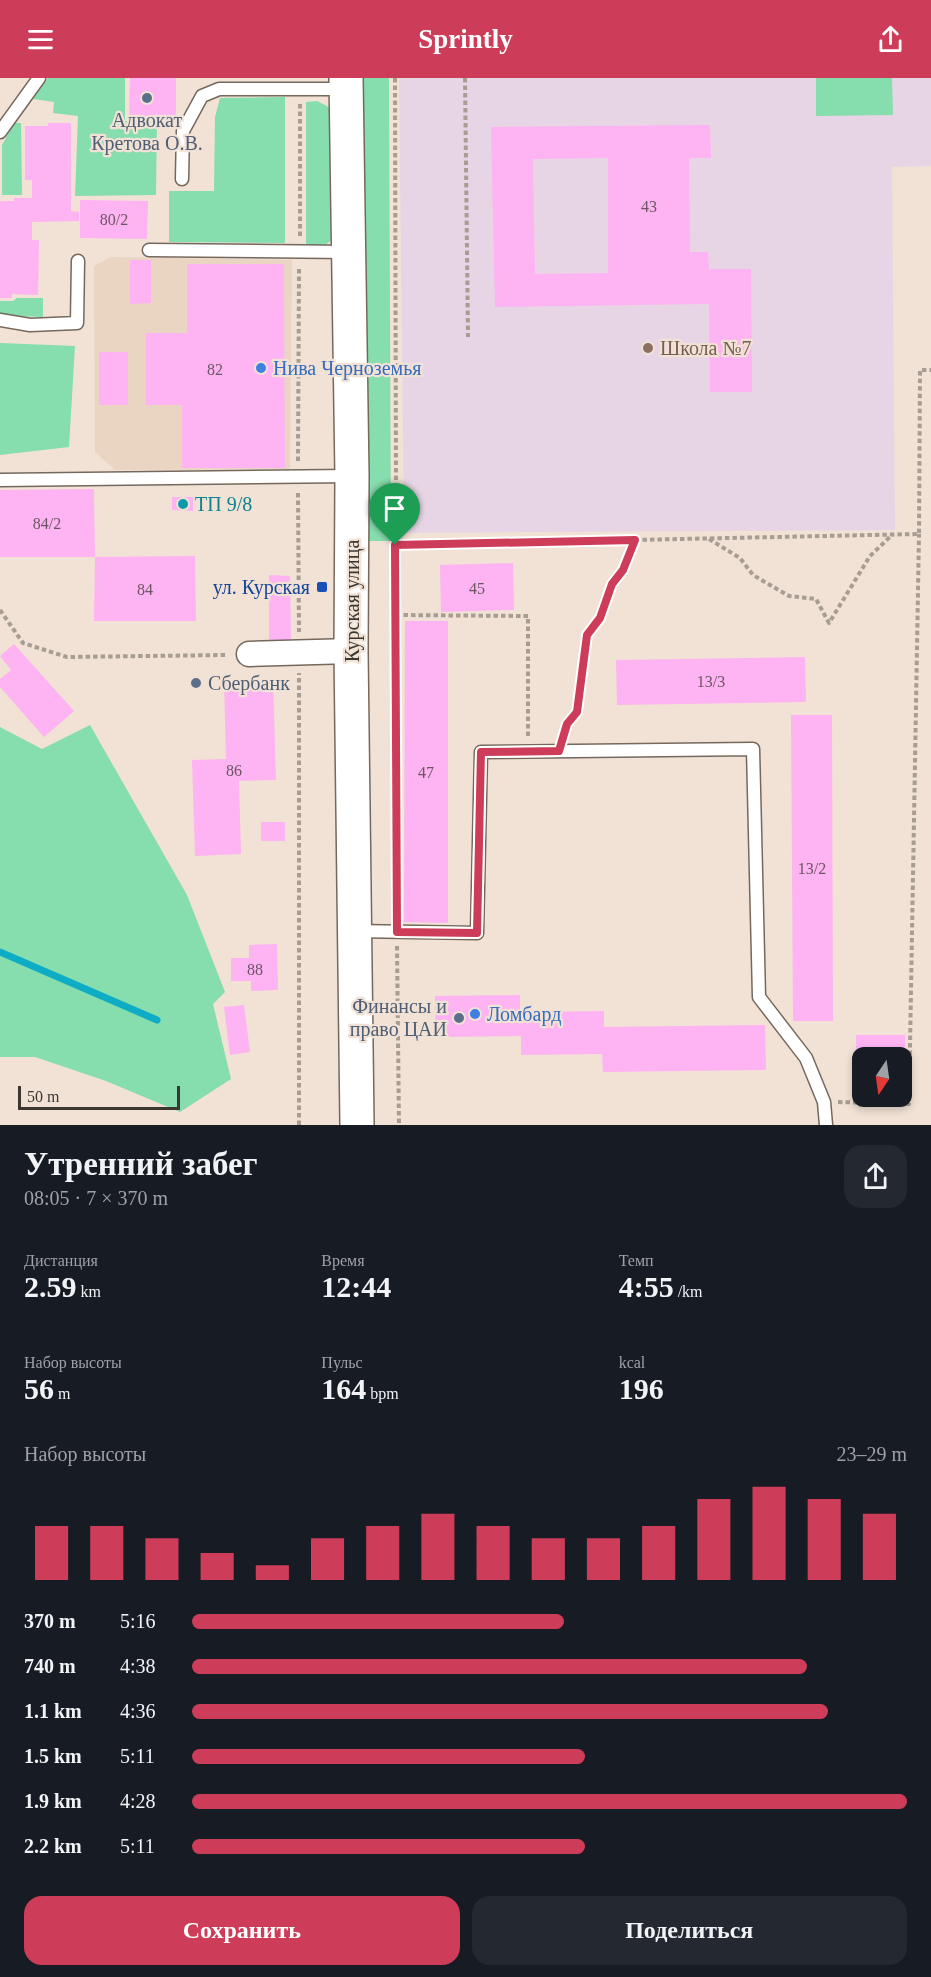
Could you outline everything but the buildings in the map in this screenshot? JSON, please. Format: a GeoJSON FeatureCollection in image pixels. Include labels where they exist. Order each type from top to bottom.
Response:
{"type":"FeatureCollection","features":[{"type":"Feature","properties":{"kind":"main road","name":"Курская улица"},"geometry":{"type":"LineString","coordinates":[[346,83],[352,476],[353,931],[357,1125]]}},
{"type":"Feature","properties":{"kind":"street"},"geometry":{"type":"LineString","coordinates":[[249,654],[351,651]]}},
{"type":"Feature","properties":{"kind":"lane"},"geometry":{"type":"LineString","coordinates":[[0,132],[39,78]]}},
{"type":"Feature","properties":{"kind":"lane"},"geometry":{"type":"LineString","coordinates":[[182,178],[183,131],[202,96],[219,89],[301,90],[346,83]]}},
{"type":"Feature","properties":{"kind":"lane"},"geometry":{"type":"LineString","coordinates":[[149,250],[349,252]]}},
{"type":"Feature","properties":{"kind":"lane"},"geometry":{"type":"LineString","coordinates":[[0,320],[30,325],[77,323],[78,261]]}},
{"type":"Feature","properties":{"kind":"lane"},"geometry":{"type":"LineString","coordinates":[[0,480],[352,476]]}},
{"type":"Feature","properties":{"kind":"lane"},"geometry":{"type":"LineString","coordinates":[[353,931],[477,933],[481,752],[753,749],[759,997],[806,1059],[824,1102],[826,1125]]}},
{"type":"Feature","properties":{"kind":"path"},"geometry":{"type":"LineString","coordinates":[[396,78],[395,545],[399,1125]]}},
{"type":"Feature","properties":{"kind":"path"},"geometry":{"type":"LineString","coordinates":[[465,78],[468,337]]}},
{"type":"Feature","properties":{"kind":"path"},"geometry":{"type":"LineString","coordinates":[[299,1125],[298,476],[301,90]]}},
{"type":"Feature","properties":{"kind":"path"},"geometry":{"type":"LineString","coordinates":[[824,1102],[909,1104],[920,370],[931,370]]}},
{"type":"Feature","properties":{"kind":"path"},"geometry":{"type":"LineString","coordinates":[[708,538],[740,558],[753,575],[789,596],[816,599],[829,623],[870,556],[893,534]]}},
{"type":"Feature","properties":{"kind":"path"},"geometry":{"type":"LineString","coordinates":[[395,545],[919,534]]}},
{"type":"Feature","properties":{"kind":"path"},"geometry":{"type":"LineString","coordinates":[[559,751],[567,724],[577,712],[587,635],[600,618],[612,584],[623,570],[635,540]]}},
{"type":"Feature","properties":{"kind":"path"},"geometry":{"type":"LineString","coordinates":[[0,610],[23,643],[67,657],[249,654]]}},
{"type":"Feature","properties":{"kind":"path"},"geometry":{"type":"LineString","coordinates":[[396,615],[528,616],[528,752]]}},
{"type":"Feature","properties":{"kind":"shaded area","name":"Школа №7"},"geometry":{"type":"Polygon","coordinates":[[[399,78],[931,78],[931,166],[892,167],[895,530],[404,533],[399,78]]]}},
{"type":"Feature","properties":{"kind":"shaded area"},"geometry":{"type":"Polygon","coordinates":[[[111,257],[292,260],[290,469],[115,470],[95,452],[94,266],[111,257]]]}},
{"type":"Feature","properties":{"kind":"green space"},"geometry":{"type":"Polygon","coordinates":[[[48,78],[125,78],[125,121],[157,122],[156,195],[75,196],[78,116],[53,113],[54,102],[33,99],[48,78]]]}},
{"type":"Feature","properties":{"kind":"green space"},"geometry":{"type":"Polygon","coordinates":[[[363,78],[389,78],[391,541],[367,541],[363,78]]]}},
{"type":"Feature","properties":{"kind":"green space"},"geometry":{"type":"Polygon","coordinates":[[[816,78],[892,78],[893,115],[816,116],[816,78]]]}},
{"type":"Feature","properties":{"kind":"green space"},"geometry":{"type":"Polygon","coordinates":[[[285,97],[285,243],[169,242],[169,191],[214,191],[215,117],[220,98],[285,97]]]}},
{"type":"Feature","properties":{"kind":"green space"},"geometry":{"type":"Polygon","coordinates":[[[317,101],[334,112],[335,235],[323,246],[306,248],[306,102],[317,101]]]}},
{"type":"Feature","properties":{"kind":"green space"},"geometry":{"type":"Polygon","coordinates":[[[14,123],[21,123],[22,195],[2,195],[2,145],[14,123]]]}},
{"type":"Feature","properties":{"kind":"green space"},"geometry":{"type":"Polygon","coordinates":[[[17,298],[43,298],[43,317],[0,313],[0,301],[13,301],[17,298]]]}},
{"type":"Feature","properties":{"kind":"green space"},"geometry":{"type":"Polygon","coordinates":[[[0,343],[75,346],[69,447],[0,455],[0,343]]]}},
{"type":"Feature","properties":{"kind":"green space"},"geometry":{"type":"Polygon","coordinates":[[[90,725],[187,895],[225,992],[213,1004],[231,1079],[180,1112],[106,1081],[35,1057],[0,1057],[0,727],[42,749],[90,725]]]}},
{"type":"Feature","properties":{"kind":"waterway"},"geometry":{"type":"LineString","coordinates":[[0,952],[157,1020]]}},
{"type":"Feature","properties":{"kind":"place","name":"Адвокат Кретова О.В."},"geometry":{"type":"Point","coordinates":[147,98]}},
{"type":"Feature","properties":{"kind":"place","name":"Школа №7"},"geometry":{"type":"Point","coordinates":[648,348]}},
{"type":"Feature","properties":{"kind":"place","name":"Нива Черноземья"},"geometry":{"type":"Point","coordinates":[261,368]}},
{"type":"Feature","properties":{"kind":"place","name":"ТП 9/8"},"geometry":{"type":"Point","coordinates":[183,504]}},
{"type":"Feature","properties":{"kind":"place","name":"ул. Курская"},"geometry":{"type":"Point","coordinates":[322,587]}},
{"type":"Feature","properties":{"kind":"place","name":"Сбербанк"},"geometry":{"type":"Point","coordinates":[196,683]}},
{"type":"Feature","properties":{"kind":"place","name":"Ломбард"},"geometry":{"type":"Point","coordinates":[475,1014]}},
{"type":"Feature","properties":{"kind":"place","name":"Финансы и право ЦАИ"},"geometry":{"type":"Point","coordinates":[459,1018]}},
{"type":"Feature","properties":{"kind":"route"},"geometry":{"type":"LineString","coordinates":[[635,540],[623,570],[612,584],[600,618],[587,635],[577,712],[567,724],[559,751],[481,752],[477,933],[397,932],[395,545],[635,540]]}}]}
